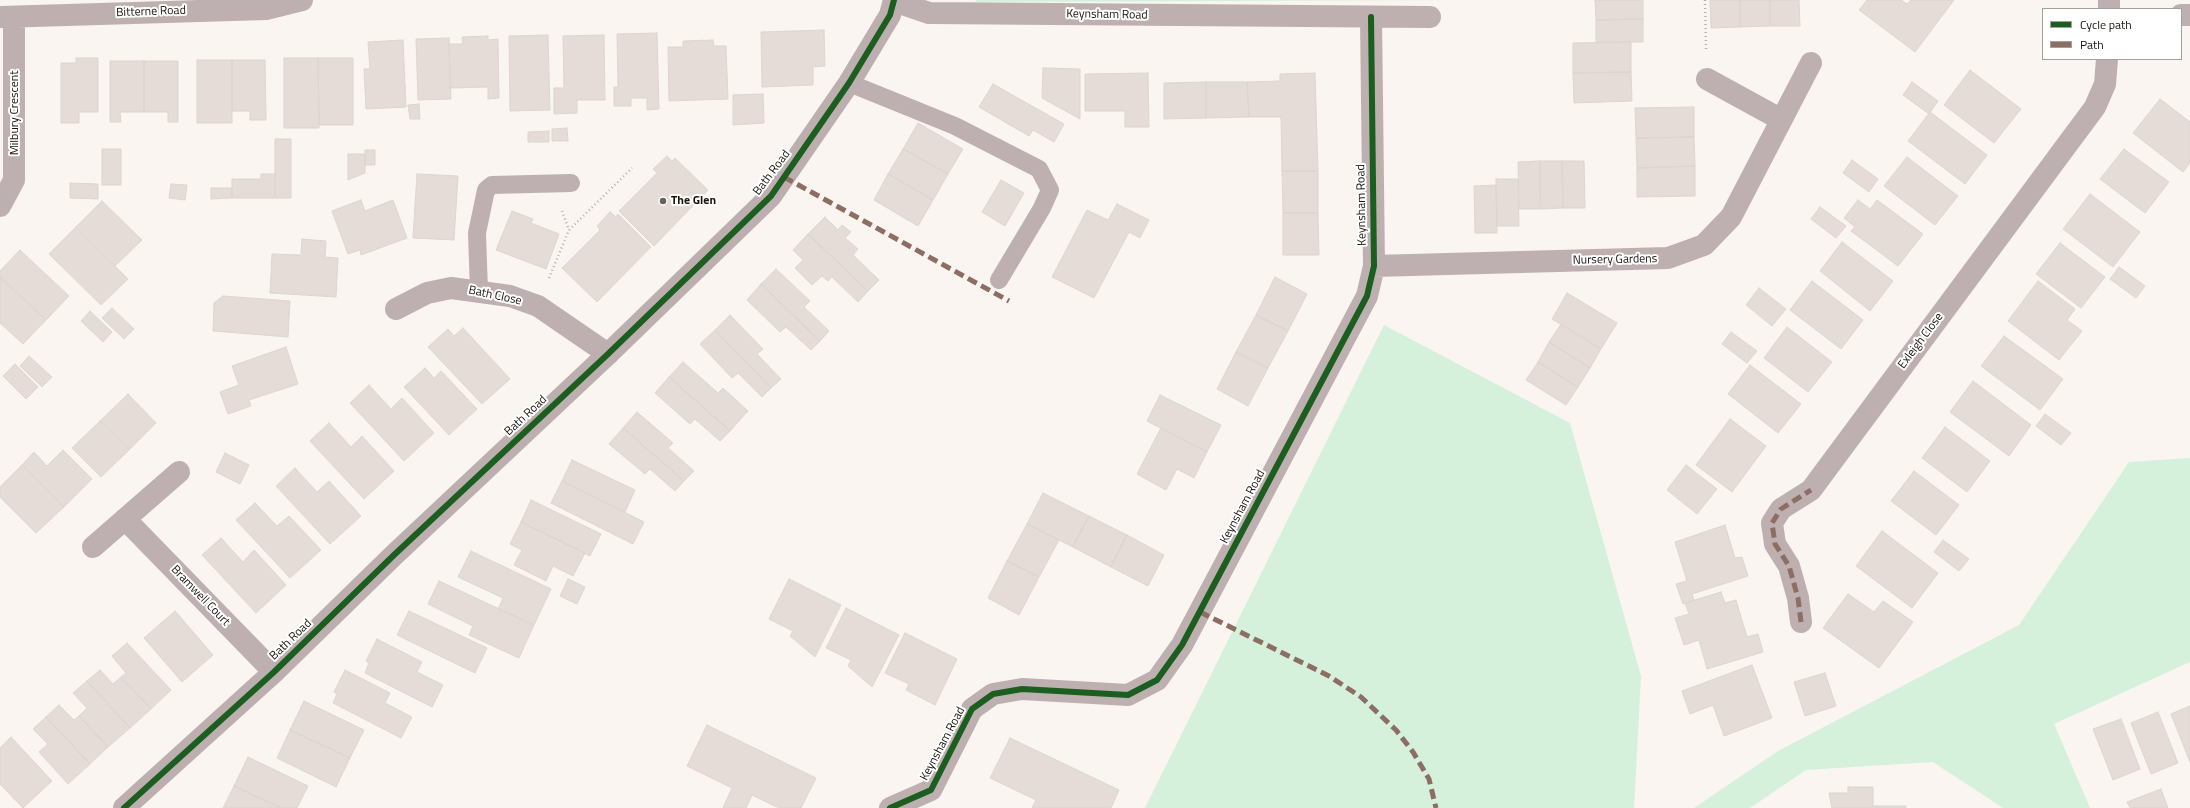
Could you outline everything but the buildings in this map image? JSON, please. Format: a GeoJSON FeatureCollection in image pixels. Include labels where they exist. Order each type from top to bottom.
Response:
{"type":"FeatureCollection","features":[{"type":"Feature","properties":{"kind":"street","name":"Bitterne Road"},"geometry":{"type":"LineString","coordinates":[[7,17],[266,9],[302,0]]}},
{"type":"Feature","properties":{"kind":"street","name":"Keynsham Road"},"geometry":{"type":"LineString","coordinates":[[894,1],[929,13],[1430,17]]}},
{"type":"Feature","properties":{"kind":"street","name":"Bath Road"},"geometry":{"type":"LineString","coordinates":[[124,808],[274,672],[394,555],[608,354],[771,196],[849,83],[890,15],[894,1]]}},
{"type":"Feature","properties":{"kind":"street","name":"Milbury Crescent"},"geometry":{"type":"LineString","coordinates":[[0,206],[14,180],[7,17]]}},
{"type":"Feature","properties":{"kind":"street","name":"Keynsham Road"},"geometry":{"type":"LineString","coordinates":[[890,808],[931,790],[972,709],[993,694],[1022,689],[1128,695],[1157,680],[1182,645],[1367,296],[1374,266],[1371,17]]}},
{"type":"Feature","properties":{"kind":"street","name":"Exleigh Close"},"geometry":{"type":"LineString","coordinates":[[1801,622],[1798,598],[1789,566],[1775,544],[1772,524],[1781,509],[1811,490],[2095,107],[2105,84],[2107,60]]}},
{"type":"Feature","properties":{"kind":"street","name":"Nursery Gardens"},"geometry":{"type":"LineString","coordinates":[[1374,266],[1668,258],[1704,245],[1731,217],[1780,118],[1811,63]]}},
{"type":"Feature","properties":{"kind":"street"},"geometry":{"type":"LineString","coordinates":[[1707,79],[1780,118]]}},
{"type":"Feature","properties":{"kind":"street","name":"Bath Close"},"geometry":{"type":"LineString","coordinates":[[396,309],[427,293],[451,288],[510,296],[538,306],[608,354]]}},
{"type":"Feature","properties":{"kind":"street"},"geometry":{"type":"LineString","coordinates":[[93,547],[179,472]]}},
{"type":"Feature","properties":{"kind":"street","name":"Bramwell Court"},"geometry":{"type":"LineString","coordinates":[[125,519],[274,672]]}},
{"type":"Feature","properties":{"kind":"lane"},"geometry":{"type":"LineString","coordinates":[[849,83],[955,126],[1039,170],[1050,190],[1042,208],[999,280]]}},
{"type":"Feature","properties":{"kind":"lane"},"geometry":{"type":"LineString","coordinates":[[479,291],[477,233],[486,190],[492,185],[571,183]]}},
{"type":"Feature","properties":{"kind":"path"},"geometry":{"type":"LineString","coordinates":[[1705,0],[1707,79]]}},
{"type":"Feature","properties":{"kind":"path"},"geometry":{"type":"LineString","coordinates":[[538,306],[569,230],[632,168]]}},
{"type":"Feature","properties":{"kind":"green space"},"geometry":{"type":"Polygon","coordinates":[[[975,0],[1459,0],[977,2],[975,0]]]}},
{"type":"Feature","properties":{"kind":"green space"},"geometry":{"type":"Polygon","coordinates":[[[1384,325],[1570,423],[1641,676],[1634,808],[1145,808],[1384,325]]]}},
{"type":"Feature","properties":{"kind":"green space"},"geometry":{"type":"Polygon","coordinates":[[[2190,458],[2190,662],[2054,724],[2090,808],[2003,808],[1933,762],[1806,770],[1750,808],[1694,808],[1778,751],[2019,625],[2129,462],[2190,458]]]}},
{"type":"Feature","properties":{"kind":"marked path"},"geometry":{"type":"LineString","coordinates":[[784,177],[1009,301]]}},
{"type":"Feature","properties":{"kind":"marked path"},"geometry":{"type":"LineString","coordinates":[[1801,622],[1798,598],[1789,566],[1775,544],[1772,523],[1781,509],[1811,490]]}},
{"type":"Feature","properties":{"kind":"marked path"},"geometry":{"type":"LineString","coordinates":[[1200,612],[1329,676],[1361,697],[1396,730],[1413,752],[1429,779],[1436,808]]}},
{"type":"Feature","properties":{"kind":"cycle path"},"geometry":{"type":"LineString","coordinates":[[124,808],[274,672],[394,555],[608,354],[771,196],[849,83],[890,15],[894,0]]}},
{"type":"Feature","properties":{"kind":"cycle path"},"geometry":{"type":"LineString","coordinates":[[890,808],[931,790],[972,709],[993,694],[1022,689],[1128,695],[1157,680],[1182,645],[1367,296],[1374,266],[1371,17]]}},
{"type":"Feature","properties":{"kind":"place","name":"The Glen"},"geometry":{"type":"Point","coordinates":[663,201]}}]}
